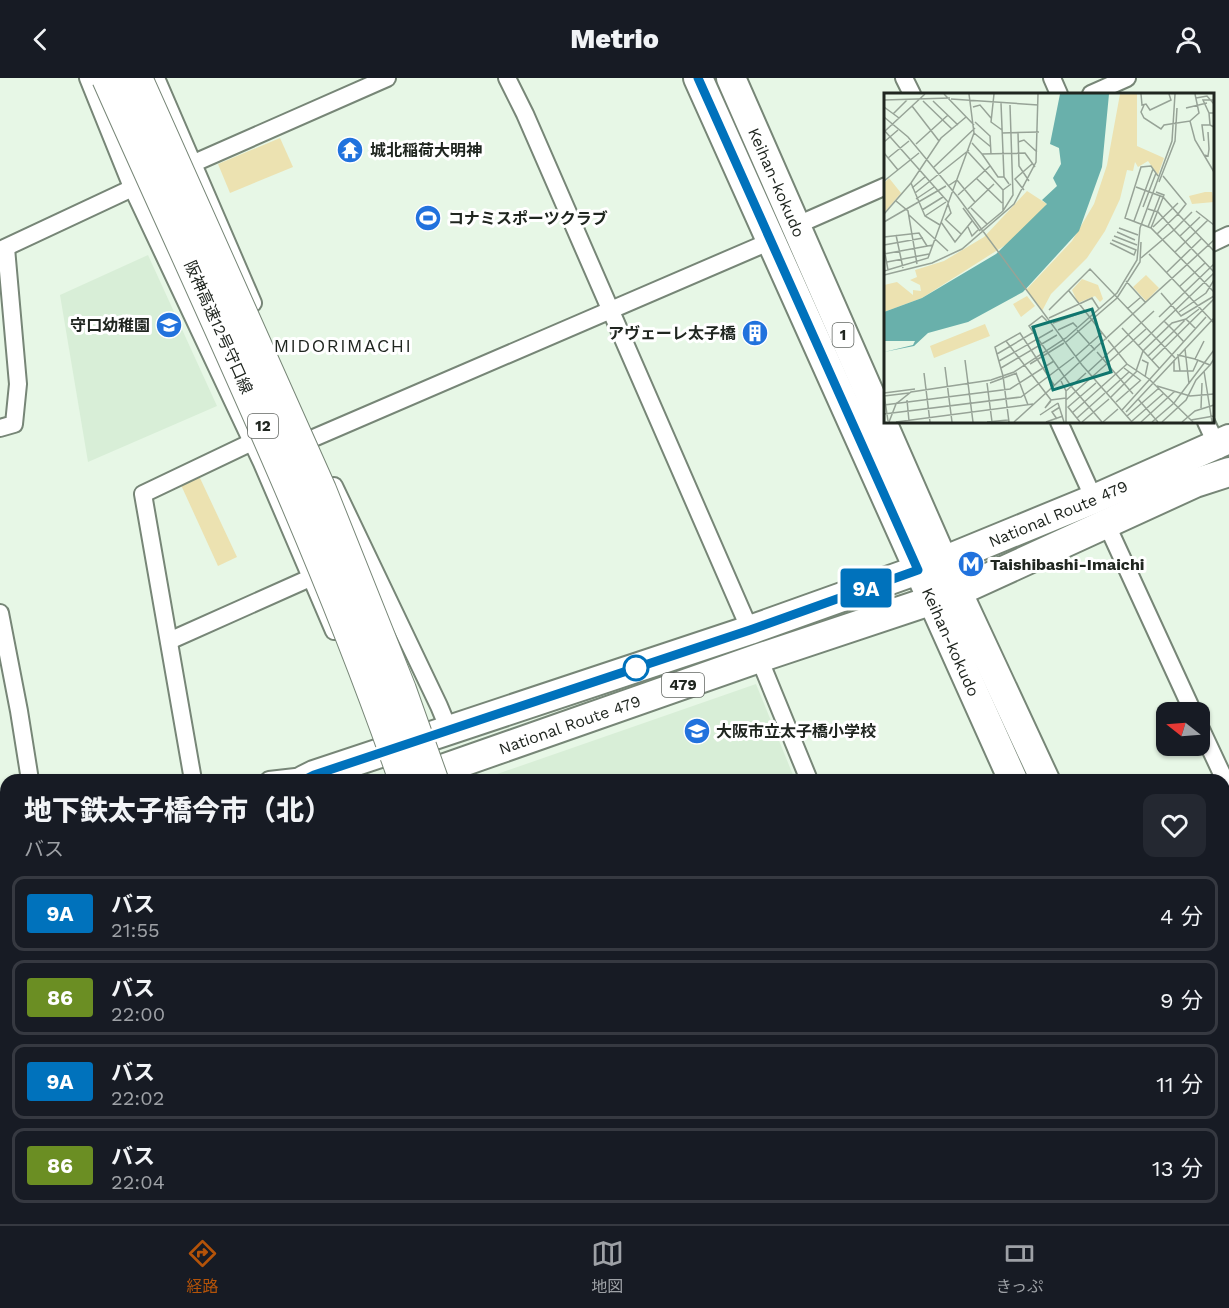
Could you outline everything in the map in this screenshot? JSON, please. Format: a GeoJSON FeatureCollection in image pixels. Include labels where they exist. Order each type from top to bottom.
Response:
{"type":"FeatureCollection","features":[{"type":"Feature","properties":{"kind":"highway","name":"阪神高速12号守口線"},"geometry":{"type":"LineString","coordinates":[[108,78],[296,500],[377,699],[403,774]]}},
{"type":"Feature","properties":{"kind":"highway","name":"阪神高速12号守口線"},"geometry":{"type":"LineString","coordinates":[[136,78],[320,490],[400,690],[449,774]]}},
{"type":"Feature","properties":{"kind":"highway","name":"Keihan-kokudo"},"geometry":{"type":"LineString","coordinates":[[698,78],[771,241],[931,565]]}},
{"type":"Feature","properties":{"kind":"highway","name":"Keihan-kokudo"},"geometry":{"type":"LineString","coordinates":[[731,78],[795,226],[944,597],[1010,774]]}},
{"type":"Feature","properties":{"kind":"highway","name":"National Route 479"},"geometry":{"type":"LineString","coordinates":[[453,774],[759,658],[944,597],[1100,511],[1217,435]]}},
{"type":"Feature","properties":{"kind":"highway","name":"National Route 479"},"geometry":{"type":"LineString","coordinates":[[318,774],[750,630],[931,565],[1229,472]]}},
{"type":"Feature","properties":{"kind":"highway","name":"Keihan-kokudo"},"geometry":{"type":"LineString","coordinates":[[944,597],[1042,774]]}},
{"type":"Feature","properties":{"kind":"street"},"geometry":{"type":"LineString","coordinates":[[88,78],[132,187],[262,463],[384,751]]}},
{"type":"Feature","properties":{"kind":"street"},"geometry":{"type":"LineString","coordinates":[[156,78],[311,438],[449,730]]}},
{"type":"Feature","properties":{"kind":"street"},"geometry":{"type":"LineString","coordinates":[[0,428],[14,424],[18,384],[3,249],[132,187],[194,164],[387,78]]}},
{"type":"Feature","properties":{"kind":"street"},"geometry":{"type":"LineString","coordinates":[[507,78],[611,309],[750,630]]}},
{"type":"Feature","properties":{"kind":"street"},"geometry":{"type":"LineString","coordinates":[[904,78],[912,93]]}},
{"type":"Feature","properties":{"kind":"street"},"geometry":{"type":"LineString","coordinates":[[1052,78],[1059,93]]}},
{"type":"Feature","properties":{"kind":"street"},"geometry":{"type":"LineString","coordinates":[[1093,93],[1127,78]]}},
{"type":"Feature","properties":{"kind":"street"},"geometry":{"type":"LineString","coordinates":[[795,226],[884,186]]}},
{"type":"Feature","properties":{"kind":"street"},"geometry":{"type":"LineString","coordinates":[[1214,242],[1229,235]]}},
{"type":"Feature","properties":{"kind":"street"},"geometry":{"type":"LineString","coordinates":[[262,463],[311,438],[771,241]]}},
{"type":"Feature","properties":{"kind":"street"},"geometry":{"type":"LineString","coordinates":[[1059,423],[1189,702]]}},
{"type":"Feature","properties":{"kind":"street"},"geometry":{"type":"LineString","coordinates":[[1217,435],[1229,472]]}},
{"type":"Feature","properties":{"kind":"street"},"geometry":{"type":"LineString","coordinates":[[192,774],[143,494],[252,442]]}},
{"type":"Feature","properties":{"kind":"street"},"geometry":{"type":"LineString","coordinates":[[170,641],[310,578]]}},
{"type":"Feature","properties":{"kind":"street"},"geometry":{"type":"LineString","coordinates":[[0,613],[29,774]]}},
{"type":"Feature","properties":{"kind":"street"},"geometry":{"type":"LineString","coordinates":[[759,658],[807,774]]}},
{"type":"Feature","properties":{"kind":"street"},"geometry":{"type":"LineString","coordinates":[[1210,748],[1222,774]]}},
{"type":"Feature","properties":{"kind":"shaded area"},"geometry":{"type":"Polygon","coordinates":[[[280,138],[293,167],[230,193],[218,164],[280,138]]]}},
{"type":"Feature","properties":{"kind":"shaded area"},"geometry":{"type":"Polygon","coordinates":[[[148,255],[217,406],[88,462],[60,295],[148,255]]]}},
{"type":"Feature","properties":{"kind":"shaded area"},"geometry":{"type":"Polygon","coordinates":[[[199,476],[237,557],[218,566],[181,485],[199,476]]]}},
{"type":"Feature","properties":{"kind":"shaded area","name":"大阪市立太子橋小学校"},"geometry":{"type":"Polygon","coordinates":[[[756,684],[793,774],[497,774],[756,684]]]}},
{"type":"Feature","properties":{"kind":"bus line","name":"9A"},"geometry":{"type":"LineString","coordinates":[[317,774],[750,630],[918,570],[698,78]]}},
{"type":"Feature","properties":{"kind":"place","name":"城北稲荷大明神"},"geometry":{"type":"Point","coordinates":[350,150]}},
{"type":"Feature","properties":{"kind":"place","name":"コナミスポーツクラブ"},"geometry":{"type":"Point","coordinates":[428,218]}},
{"type":"Feature","properties":{"kind":"place","name":"守口幼稚園"},"geometry":{"type":"Point","coordinates":[169,325]}},
{"type":"Feature","properties":{"kind":"place","name":"アヴェーレ太子橋"},"geometry":{"type":"Point","coordinates":[755,333]}},
{"type":"Feature","properties":{"kind":"place","name":"Taishibashi-Imaichi"},"geometry":{"type":"Point","coordinates":[971,564]}},
{"type":"Feature","properties":{"kind":"place","name":"大阪市立太子橋小学校"},"geometry":{"type":"Point","coordinates":[697,731]}},
{"type":"Feature","properties":{"kind":"district","name":"MIDORIMACHI"},"geometry":{"type":"Point","coordinates":[343,346]}}]}
